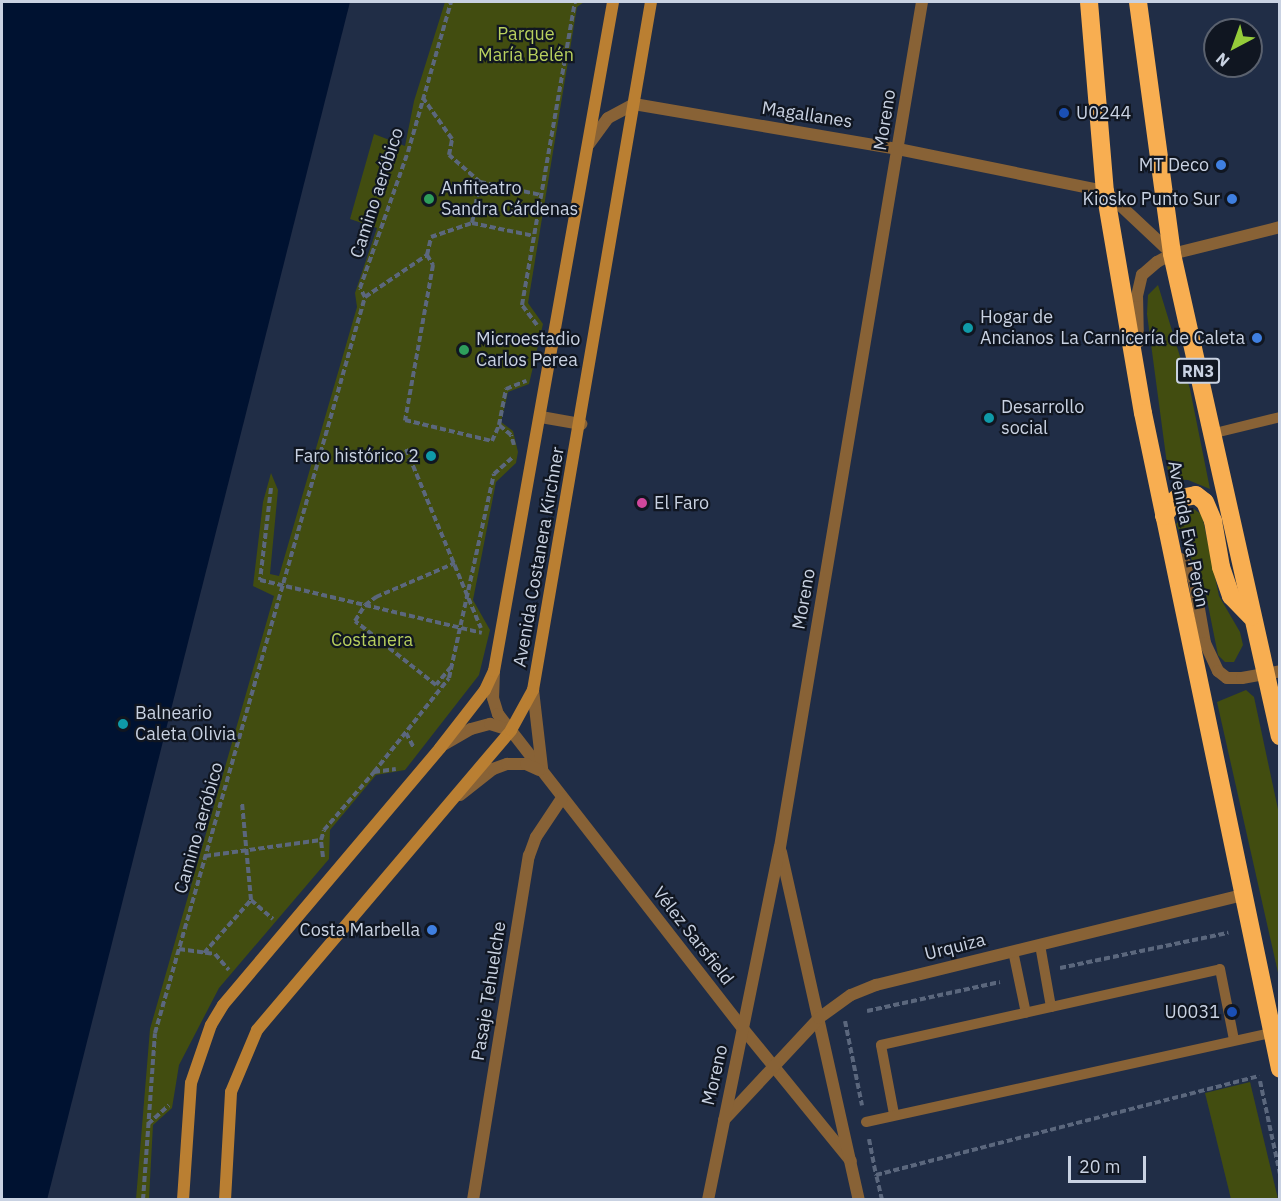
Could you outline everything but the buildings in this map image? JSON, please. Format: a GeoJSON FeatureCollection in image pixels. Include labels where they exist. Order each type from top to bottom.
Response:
{"type":"FeatureCollection","features":[{"type":"Feature","properties":{"kind":"highway","name":"Avenida Eva Perón"},"geometry":{"type":"LineString","coordinates":[[1089,2],[1106,191],[1143,413],[1280,1069]]}},
{"type":"Feature","properties":{"kind":"highway","name":"RN3"},"geometry":{"type":"LineString","coordinates":[[1138,2],[1172,254],[1252,619],[1272,673],[1280,736]]}},
{"type":"Feature","properties":{"kind":"highway"},"geometry":{"type":"LineString","coordinates":[[1164,516],[1176,499],[1196,495],[1205,502],[1213,521],[1221,567],[1231,596],[1252,619]]}},
{"type":"Feature","properties":{"kind":"street","name":"Avenida Costanera Kirchner"},"geometry":{"type":"LineString","coordinates":[[183,1200],[191,1083],[211,1025],[241,984],[440,748],[485,690],[494,671],[542,417],[613,2]]}},
{"type":"Feature","properties":{"kind":"street","name":"Avenida Costanera Kirchner"},"geometry":{"type":"LineString","coordinates":[[225,1200],[231,1092],[257,1030],[511,730],[532,690],[581,424],[651,2]]}},
{"type":"Feature","properties":{"kind":"street","name":"Moreno"},"geometry":{"type":"LineString","coordinates":[[708,1200],[780,847],[922,2]]}},
{"type":"Feature","properties":{"kind":"street"},"geometry":{"type":"LineString","coordinates":[[589,144],[609,118],[634,104]]}},
{"type":"Feature","properties":{"kind":"street","name":"Magallanes"},"geometry":{"type":"LineString","coordinates":[[634,104],[898,148],[1106,191]]}},
{"type":"Feature","properties":{"kind":"street"},"geometry":{"type":"LineString","coordinates":[[1106,191],[1172,254]]}},
{"type":"Feature","properties":{"kind":"street"},"geometry":{"type":"LineString","coordinates":[[1143,413],[1137,296],[1142,275],[1172,254],[1280,227]]}},
{"type":"Feature","properties":{"kind":"street"},"geometry":{"type":"LineString","coordinates":[[542,417],[581,424]]}},
{"type":"Feature","properties":{"kind":"street"},"geometry":{"type":"LineString","coordinates":[[1171,555],[1182,560],[1194,580],[1205,643],[1218,671],[1227,678],[1272,673]]}},
{"type":"Feature","properties":{"kind":"street","name":"Vélez Sarsfield"},"geometry":{"type":"LineString","coordinates":[[494,671],[493,698],[498,714],[773,1067],[851,1161]]}},
{"type":"Feature","properties":{"kind":"street"},"geometry":{"type":"LineString","coordinates":[[532,690],[543,772]]}},
{"type":"Feature","properties":{"kind":"street"},"geometry":{"type":"LineString","coordinates":[[440,748],[481,726],[503,726],[511,730]]}},
{"type":"Feature","properties":{"kind":"street"},"geometry":{"type":"LineString","coordinates":[[454,799],[493,769],[507,764],[526,764],[543,772]]}},
{"type":"Feature","properties":{"kind":"street","name":"Pasaje Tehuelche"},"geometry":{"type":"LineString","coordinates":[[473,1200],[529,856],[536,837],[562,798]]}},
{"type":"Feature","properties":{"kind":"street","name":"Vélez Sarsfield"},"geometry":{"type":"LineString","coordinates":[[780,847],[859,1200]]}},
{"type":"Feature","properties":{"kind":"street","name":"Urquiza"},"geometry":{"type":"LineString","coordinates":[[723,1121],[819,1018],[851,995],[876,985],[1244,895]]}},
{"type":"Feature","properties":{"kind":"lane"},"geometry":{"type":"LineString","coordinates":[[1211,434],[1280,417]]}},
{"type":"Feature","properties":{"kind":"lane"},"geometry":{"type":"LineString","coordinates":[[1040,945],[1052,1006]]}},
{"type":"Feature","properties":{"kind":"lane"},"geometry":{"type":"LineString","coordinates":[[1013,951],[1026,1013]]}},
{"type":"Feature","properties":{"kind":"lane"},"geometry":{"type":"LineString","coordinates":[[894,1114],[881,1045],[1220,969],[1234,1040]]}},
{"type":"Feature","properties":{"kind":"lane"},"geometry":{"type":"LineString","coordinates":[[866,1122],[894,1114],[1271,1033]]}},
{"type":"Feature","properties":{"kind":"path","name":"Camino aeróbico"},"geometry":{"type":"LineString","coordinates":[[143,1200],[154,1033],[365,297],[360,288],[423,98],[451,2]]}},
{"type":"Feature","properties":{"kind":"path"},"geometry":{"type":"LineString","coordinates":[[539,328],[522,305],[575,2]]}},
{"type":"Feature","properties":{"kind":"path"},"geometry":{"type":"LineString","coordinates":[[423,98],[452,138],[449,155],[480,182],[541,195]]}},
{"type":"Feature","properties":{"kind":"path"},"geometry":{"type":"LineString","coordinates":[[472,223],[480,182]]}},
{"type":"Feature","properties":{"kind":"path"},"geometry":{"type":"LineString","coordinates":[[365,297],[427,255],[431,237],[472,223],[534,236]]}},
{"type":"Feature","properties":{"kind":"path"},"geometry":{"type":"LineString","coordinates":[[427,255],[433,265],[405,420],[492,441],[499,426],[506,389],[526,382],[528,372]]}},
{"type":"Feature","properties":{"kind":"path"},"geometry":{"type":"LineString","coordinates":[[324,861],[321,840],[324,830],[443,690],[452,666],[494,474],[512,458],[511,435],[499,426]]}},
{"type":"Feature","properties":{"kind":"path"},"geometry":{"type":"LineString","coordinates":[[405,449],[455,562],[484,635]]}},
{"type":"Feature","properties":{"kind":"path"},"geometry":{"type":"LineString","coordinates":[[271,488],[260,580],[461,626],[484,635],[501,636]]}},
{"type":"Feature","properties":{"kind":"path"},"geometry":{"type":"LineString","coordinates":[[452,666],[436,685],[355,621],[365,604],[455,562]]}},
{"type":"Feature","properties":{"kind":"path"},"geometry":{"type":"LineString","coordinates":[[415,751],[422,742]]}},
{"type":"Feature","properties":{"kind":"path"},"geometry":{"type":"LineString","coordinates":[[374,772],[402,768]]}},
{"type":"Feature","properties":{"kind":"path"},"geometry":{"type":"LineString","coordinates":[[242,803],[251,900],[273,919]]}},
{"type":"Feature","properties":{"kind":"path"},"geometry":{"type":"LineString","coordinates":[[205,856],[321,840]]}},
{"type":"Feature","properties":{"kind":"path"},"geometry":{"type":"LineString","coordinates":[[204,953],[251,900]]}},
{"type":"Feature","properties":{"kind":"path"},"geometry":{"type":"LineString","coordinates":[[266,928],[280,911]]}},
{"type":"Feature","properties":{"kind":"path"},"geometry":{"type":"LineString","coordinates":[[179,949],[215,954],[241,984]]}},
{"type":"Feature","properties":{"kind":"path"},"geometry":{"type":"LineString","coordinates":[[222,977],[236,961]]}},
{"type":"Feature","properties":{"kind":"path"},"geometry":{"type":"LineString","coordinates":[[882,1200],[876,1175],[1259,1076]]}},
{"type":"Feature","properties":{"kind":"path"},"geometry":{"type":"LineString","coordinates":[[148,1124],[169,1107],[170,1097]]}},
{"type":"Feature","properties":{"kind":"green space","name":"Costanera"},"geometry":{"type":"Polygon","coordinates":[[[445,2],[584,2],[577,7],[528,303],[543,324],[529,384],[508,392],[501,422],[513,431],[518,452],[516,463],[496,482],[473,600],[490,630],[479,675],[405,770],[376,775],[330,830],[329,859],[219,988],[179,1065],[172,1108],[153,1125],[149,1199],[136,1199],[150,1029],[274,596],[253,586],[263,502],[271,473],[278,490],[270,574],[279,576],[357,307],[355,293],[377,228],[350,219],[374,134],[405,146],[414,101],[445,2]]]}},
{"type":"Feature","properties":{"kind":"green space"},"geometry":{"type":"Polygon","coordinates":[[[1158,285],[1190,389],[1210,489],[1188,480],[1169,479],[1147,314],[1148,295],[1158,285]]]}},
{"type":"Feature","properties":{"kind":"green space"},"geometry":{"type":"Polygon","coordinates":[[[1194,509],[1202,515],[1219,596],[1240,632],[1243,645],[1234,662],[1225,662],[1218,655],[1205,590],[1176,524],[1194,509]]]}},
{"type":"Feature","properties":{"kind":"green space"},"geometry":{"type":"Polygon","coordinates":[[[1246,690],[1254,697],[1279,814],[1279,977],[1217,702],[1246,690]]]}},
{"type":"Feature","properties":{"kind":"green space"},"geometry":{"type":"Polygon","coordinates":[[[1250,1082],[1278,1199],[1231,1199],[1205,1093],[1250,1082]]]}},
{"type":"Feature","properties":{"kind":"water"},"geometry":{"type":"Polygon","coordinates":[[[2,2],[350,2],[47,1200],[2,1199],[2,2]]]}},
{"type":"Feature","properties":{"kind":"place","name":"U0244"},"geometry":{"type":"Point","coordinates":[1064,113]}},
{"type":"Feature","properties":{"kind":"place","name":"MT Deco"},"geometry":{"type":"Point","coordinates":[1221,165]}},
{"type":"Feature","properties":{"kind":"place","name":"Anfiteatro Sandra Cárdenas"},"geometry":{"type":"Point","coordinates":[429,199]}},
{"type":"Feature","properties":{"kind":"place","name":"Kiosko Punto Sur"},"geometry":{"type":"Point","coordinates":[1232,199]}},
{"type":"Feature","properties":{"kind":"place","name":"Hogar de Ancianos"},"geometry":{"type":"Point","coordinates":[968,328]}},
{"type":"Feature","properties":{"kind":"place","name":"La Carnicería de Caleta"},"geometry":{"type":"Point","coordinates":[1257,338]}},
{"type":"Feature","properties":{"kind":"place","name":"Microestadio Carlos Perea"},"geometry":{"type":"Point","coordinates":[464,350]}},
{"type":"Feature","properties":{"kind":"place","name":"Desarrollo social"},"geometry":{"type":"Point","coordinates":[989,418]}},
{"type":"Feature","properties":{"kind":"place","name":"Faro histórico 2"},"geometry":{"type":"Point","coordinates":[431,456]}},
{"type":"Feature","properties":{"kind":"place","name":"El Faro"},"geometry":{"type":"Point","coordinates":[642,503]}},
{"type":"Feature","properties":{"kind":"place","name":"Balneario Caleta Olivia"},"geometry":{"type":"Point","coordinates":[123,724]}},
{"type":"Feature","properties":{"kind":"place","name":"Costa Marbella"},"geometry":{"type":"Point","coordinates":[432,930]}},
{"type":"Feature","properties":{"kind":"place","name":"U0031"},"geometry":{"type":"Point","coordinates":[1232,1012]}},
{"type":"Feature","properties":{"kind":"park label","name":"Parque María Belén"},"geometry":{"type":"Point","coordinates":[526,45]}}]}
